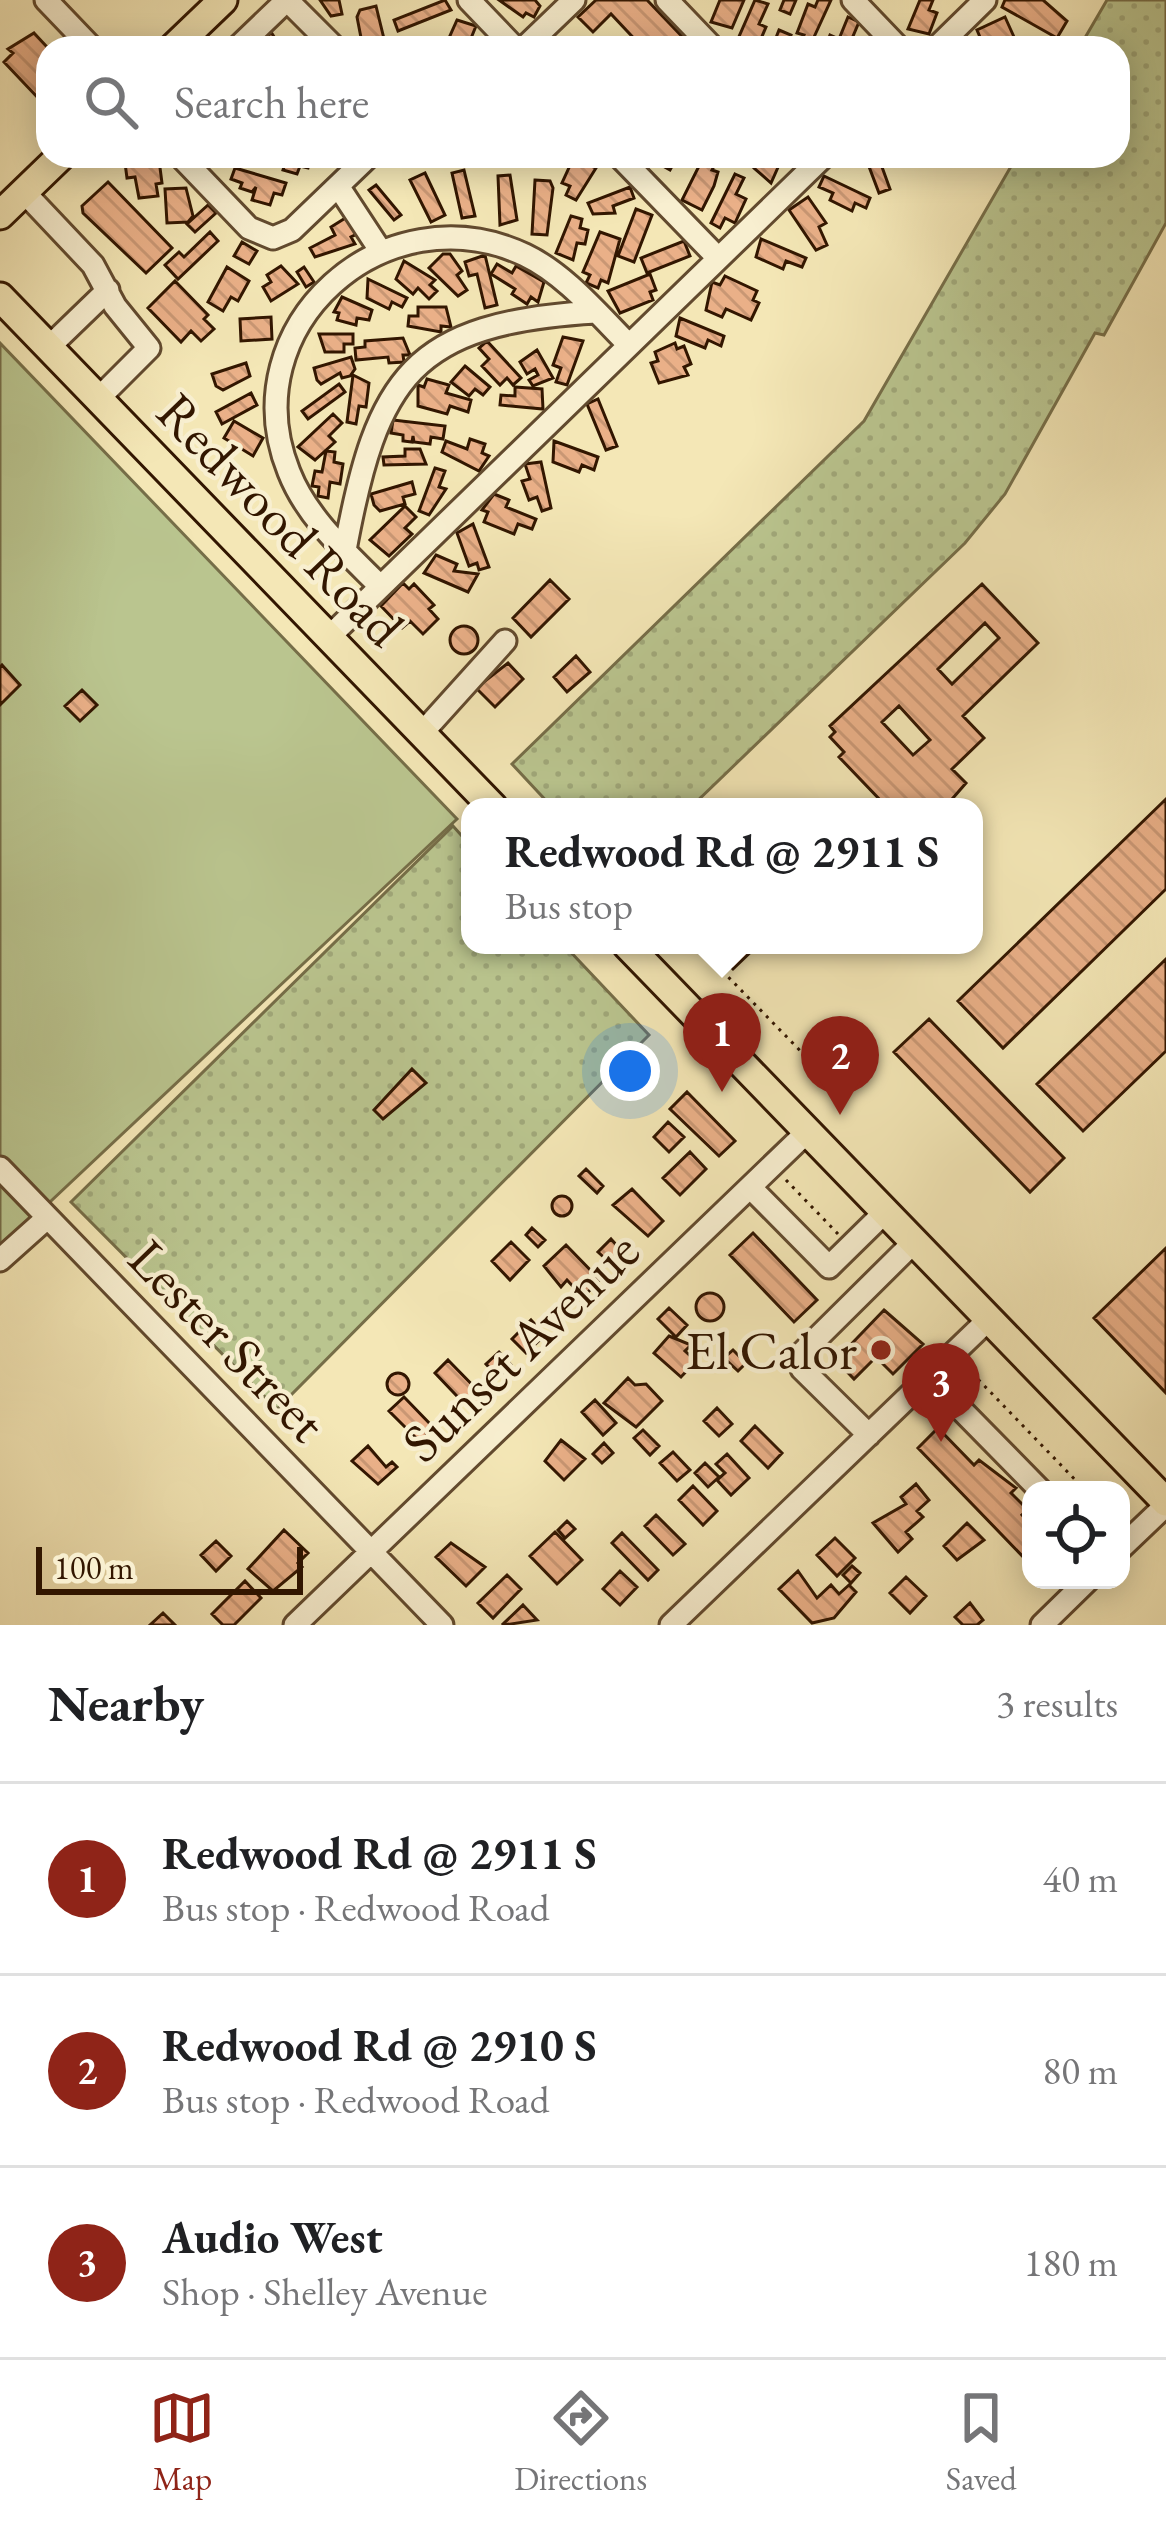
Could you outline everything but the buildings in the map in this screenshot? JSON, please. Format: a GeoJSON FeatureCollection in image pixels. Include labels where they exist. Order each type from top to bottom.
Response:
{"type":"FeatureCollection","features":[{"type":"Feature","properties":{"kind":"main road"},"geometry":{"type":"LineString","coordinates":[[186,36],[223,0]]}},
{"type":"Feature","properties":{"kind":"main road"},"geometry":{"type":"LineString","coordinates":[[0,215],[49,168]]}},
{"type":"Feature","properties":{"kind":"main road","name":"Redwood Road"},"geometry":{"type":"LineString","coordinates":[[0,297],[484,798]]}},
{"type":"Feature","properties":{"kind":"main road"},"geometry":{"type":"LineString","coordinates":[[636,954],[1166,1503]]}},
{"type":"Feature","properties":{"kind":"street"},"geometry":{"type":"LineString","coordinates":[[46,0],[80,36]]}},
{"type":"Feature","properties":{"kind":"street"},"geometry":{"type":"LineString","coordinates":[[250,36],[287,0],[323,36]]}},
{"type":"Feature","properties":{"kind":"street"},"geometry":{"type":"LineString","coordinates":[[469,0],[507,36]]}},
{"type":"Feature","properties":{"kind":"street"},"geometry":{"type":"LineString","coordinates":[[534,36],[574,0]]}},
{"type":"Feature","properties":{"kind":"street"},"geometry":{"type":"LineString","coordinates":[[667,0],[702,36]]}},
{"type":"Feature","properties":{"kind":"street"},"geometry":{"type":"LineString","coordinates":[[853,0],[888,36]]}},
{"type":"Feature","properties":{"kind":"street"},"geometry":{"type":"LineString","coordinates":[[948,36],[985,0]]}},
{"type":"Feature","properties":{"kind":"street"},"geometry":{"type":"LineString","coordinates":[[191,168],[249,229],[265,238],[292,230],[357,168]]}},
{"type":"Feature","properties":{"kind":"street"},"geometry":{"type":"LineString","coordinates":[[632,168],[718,258]]}},
{"type":"Feature","properties":{"kind":"street"},"geometry":{"type":"LineString","coordinates":[[328,637],[810,168]]}},
{"type":"Feature","properties":{"kind":"street"},"geometry":{"type":"LineString","coordinates":[[338,186],[380,250]]}},
{"type":"Feature","properties":{"kind":"street"},"geometry":{"type":"LineString","coordinates":[[24,192],[93,265],[149,348],[98,399]]}},
{"type":"Feature","properties":{"kind":"street"},"geometry":{"type":"LineString","coordinates":[[380,586],[314,516],[289,472],[277,398],[283,367],[307,313],[342,274],[380,250],[457,236],[505,247],[547,268],[629,345]]}},
{"type":"Feature","properties":{"kind":"street"},"geometry":{"type":"LineString","coordinates":[[49,347],[108,290]]}},
{"type":"Feature","properties":{"kind":"street"},"geometry":{"type":"LineString","coordinates":[[345,550],[368,441],[390,397],[410,373],[458,338],[496,324],[596,312]]}},
{"type":"Feature","properties":{"kind":"street"},"geometry":{"type":"LineString","coordinates":[[422,733],[505,641]]}},
{"type":"Feature","properties":{"kind":"street","name":"Sunset Avenue"},"geometry":{"type":"LineString","coordinates":[[295,1625],[808,1132]]}},
{"type":"Feature","properties":{"kind":"street","name":"Lester Street"},"geometry":{"type":"LineString","coordinates":[[0,1168],[442,1625]]}},
{"type":"Feature","properties":{"kind":"street"},"geometry":{"type":"LineString","coordinates":[[750,1187],[829,1267],[885,1212]]}},
{"type":"Feature","properties":{"kind":"street"},"geometry":{"type":"LineString","coordinates":[[0,1261],[47,1217]]}},
{"type":"Feature","properties":{"kind":"street"},"geometry":{"type":"LineString","coordinates":[[869,1435],[802,1369],[802,1353],[914,1242]]}},
{"type":"Feature","properties":{"kind":"street"},"geometry":{"type":"LineString","coordinates":[[671,1625],[989,1319]]}},
{"type":"Feature","properties":{"kind":"street"},"geometry":{"type":"LineString","coordinates":[[929,1377],[1031,1481]]}},
{"type":"Feature","properties":{"kind":"street"},"geometry":{"type":"LineString","coordinates":[[1130,1539],[1166,1503]]}},
{"type":"Feature","properties":{"kind":"street"},"geometry":{"type":"LineString","coordinates":[[1042,1625],[1079,1589]]}},
{"type":"Feature","properties":{"kind":"path"},"geometry":{"type":"LineString","coordinates":[[707,954],[818,1070]]}},
{"type":"Feature","properties":{"kind":"path"},"geometry":{"type":"LineString","coordinates":[[783,1178],[850,1246]]}},
{"type":"Feature","properties":{"kind":"path"},"geometry":{"type":"LineString","coordinates":[[974,1365],[971,1372],[1076,1481]]}},
{"type":"Feature","properties":{"kind":"green space"},"geometry":{"type":"Polygon","coordinates":[[[1107,0],[1166,0],[1166,223],[1104,335],[1095,333],[1005,494],[965,543],[700,798],[544,798],[512,764],[864,421],[1010,168],[1130,168],[1130,36],[1086,36],[1107,0]]]}},
{"type":"Feature","properties":{"kind":"green space"},"geometry":{"type":"Polygon","coordinates":[[[0,343],[457,819],[0,1249],[0,343]]]}},
{"type":"Feature","properties":{"kind":"green space"},"geometry":{"type":"Polygon","coordinates":[[[453,826],[461,835],[461,954],[572,954],[649,1035],[277,1409],[71,1202],[453,826]]]}},
{"type":"Feature","properties":{"kind":"place","name":"Redwood Rd @ 2911 S"},"geometry":{"type":"Point","coordinates":[722,1092]}},
{"type":"Feature","properties":{"kind":"place","name":"Redwood Rd @ 2910 S"},"geometry":{"type":"Point","coordinates":[840,1115]}},
{"type":"Feature","properties":{"kind":"place","name":"El Calor"},"geometry":{"type":"Point","coordinates":[881,1350]}},
{"type":"Feature","properties":{"kind":"place","name":"Audio West"},"geometry":{"type":"Point","coordinates":[941,1442]}}]}
